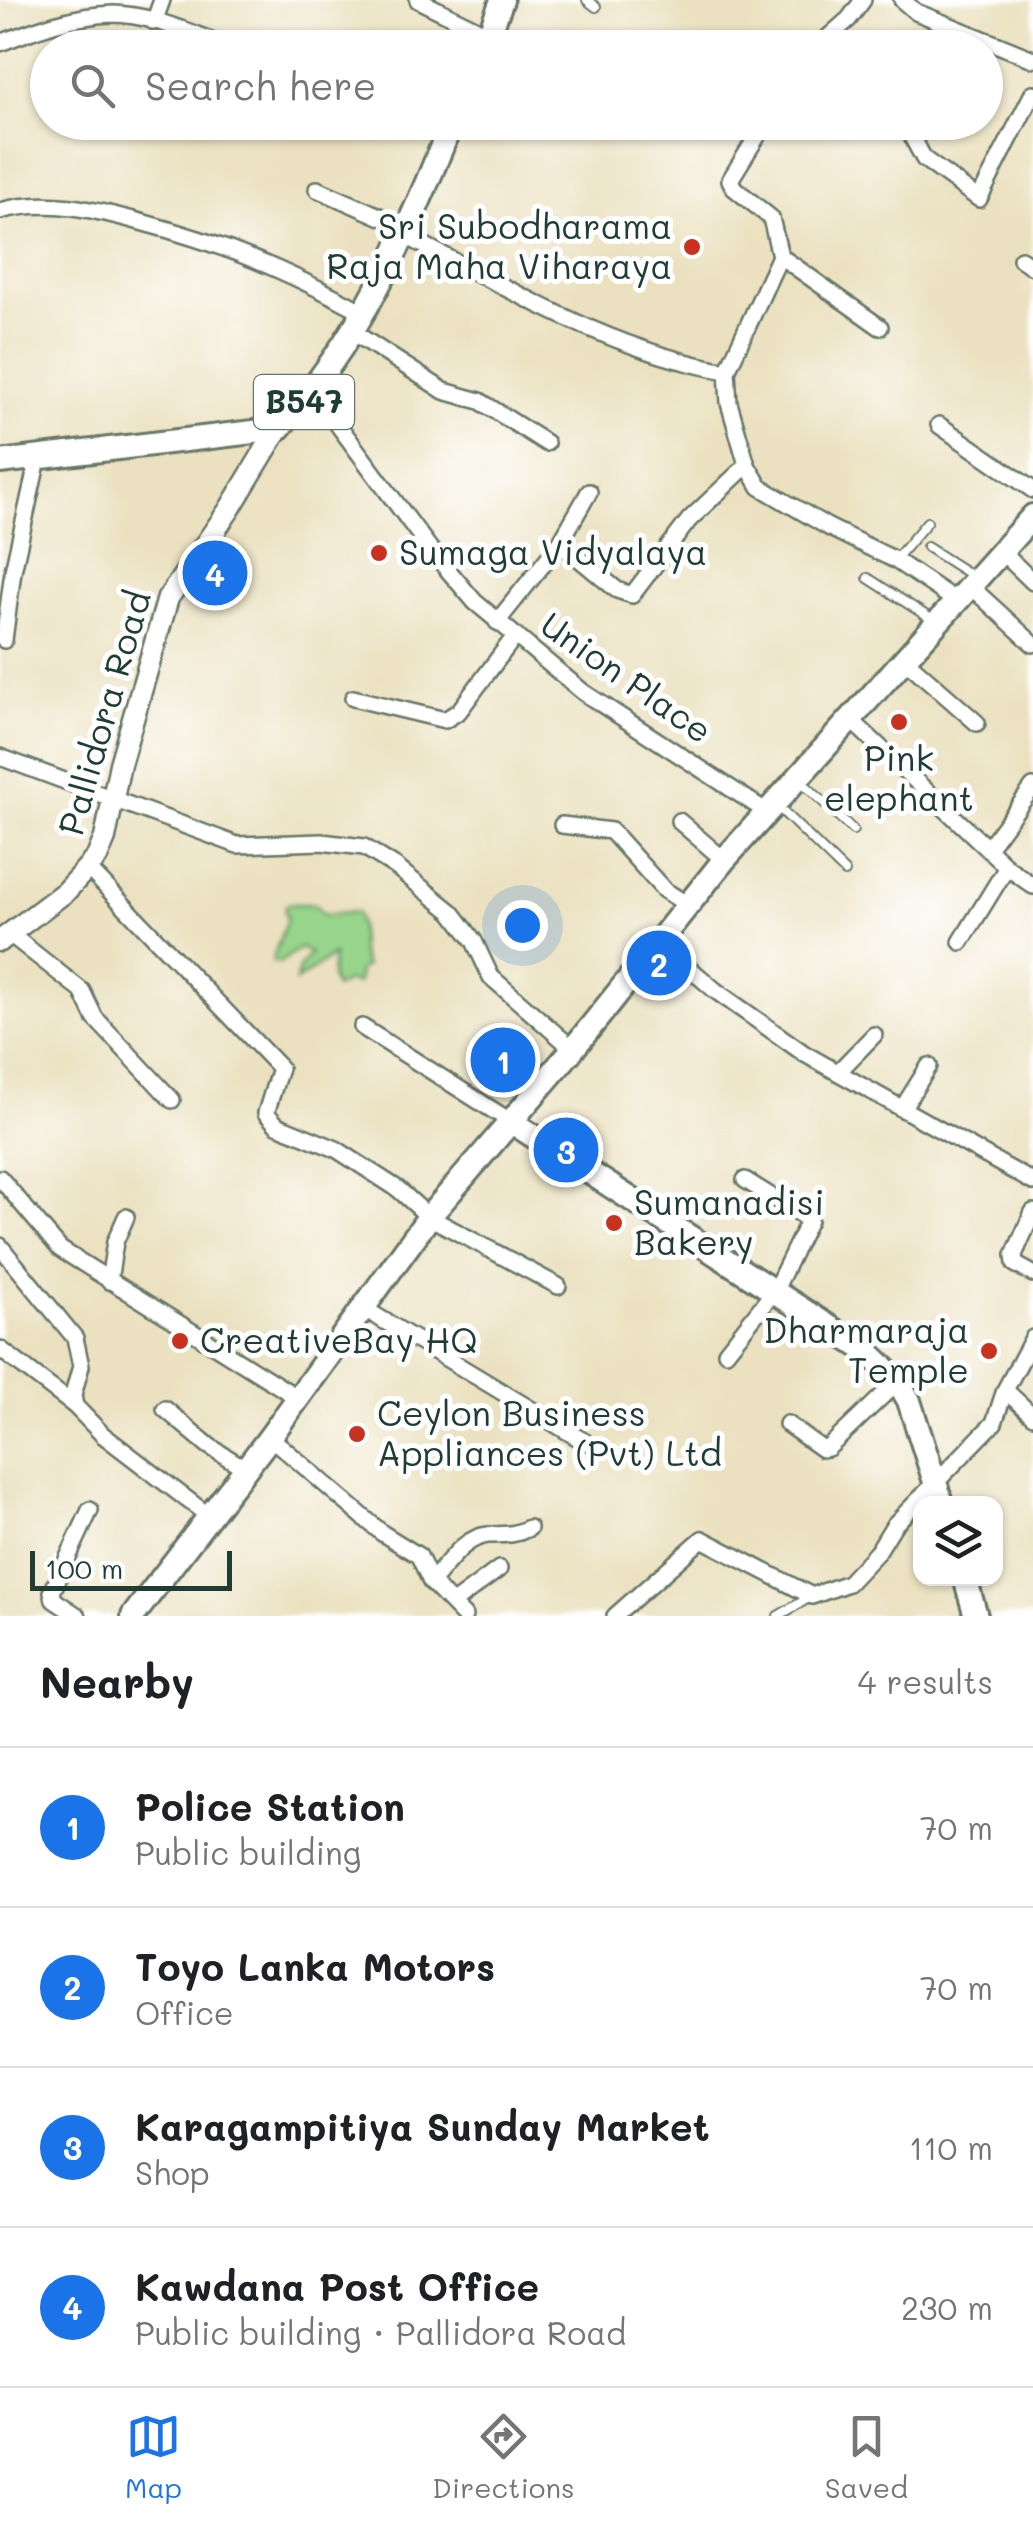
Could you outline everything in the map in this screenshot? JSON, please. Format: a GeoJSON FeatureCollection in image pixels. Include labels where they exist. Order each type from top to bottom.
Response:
{"type":"FeatureCollection","features":[{"type":"Feature","properties":{"kind":"main road"},"geometry":{"type":"LineString","coordinates":[[490,30],[502,0]]}},
{"type":"Feature","properties":{"kind":"main road","name":"B547"},"geometry":{"type":"LineString","coordinates":[[0,462],[278,429],[313,392],[359,323],[408,233],[445,140]]}},
{"type":"Feature","properties":{"kind":"main road"},"geometry":{"type":"LineString","coordinates":[[133,1616],[430,1218],[573,1049],[724,860],[1033,516]]}},
{"type":"Feature","properties":{"kind":"main road"},"geometry":{"type":"LineString","coordinates":[[510,1121],[868,1352],[898,1381],[915,1416],[939,1494]]}},
{"type":"Feature","properties":{"kind":"main road"},"geometry":{"type":"LineString","coordinates":[[967,1586],[975,1615]]}},
{"type":"Feature","properties":{"kind":"street"},"geometry":{"type":"LineString","coordinates":[[154,22],[162,0]]}},
{"type":"Feature","properties":{"kind":"street"},"geometry":{"type":"LineString","coordinates":[[418,0],[468,30]]}},
{"type":"Feature","properties":{"kind":"street"},"geometry":{"type":"LineString","coordinates":[[836,30],[863,0]]}},
{"type":"Feature","properties":{"kind":"street"},"geometry":{"type":"LineString","coordinates":[[902,0],[916,12],[960,30]]}},
{"type":"Feature","properties":{"kind":"street"},"geometry":{"type":"LineString","coordinates":[[35,30],[114,14],[178,30]]}},
{"type":"Feature","properties":{"kind":"street"},"geometry":{"type":"LineString","coordinates":[[0,43],[30,32]]}},
{"type":"Feature","properties":{"kind":"street"},"geometry":{"type":"LineString","coordinates":[[1003,47],[1033,59]]}},
{"type":"Feature","properties":{"kind":"street"},"geometry":{"type":"LineString","coordinates":[[914,140],[924,159],[978,199],[1033,92]]}},
{"type":"Feature","properties":{"kind":"street"},"geometry":{"type":"LineString","coordinates":[[755,140],[730,180],[734,188],[771,218],[780,256],[727,371],[729,404],[746,465],[760,487],[828,527],[968,589],[1033,644]]}},
{"type":"Feature","properties":{"kind":"street"},"geometry":{"type":"LineString","coordinates":[[318,190],[408,233],[565,318],[690,365],[727,371]]}},
{"type":"Feature","properties":{"kind":"street"},"geometry":{"type":"LineString","coordinates":[[0,211],[28,205],[86,208],[208,240],[288,272],[444,391],[480,402],[546,442]]}},
{"type":"Feature","properties":{"kind":"street"},"geometry":{"type":"LineString","coordinates":[[780,256],[880,327]]}},
{"type":"Feature","properties":{"kind":"street","name":"Union Place"},"geometry":{"type":"LineString","coordinates":[[313,392],[430,550],[475,602],[582,692],[770,808]]}},
{"type":"Feature","properties":{"kind":"street"},"geometry":{"type":"LineString","coordinates":[[939,425],[1033,490]]}},
{"type":"Feature","properties":{"kind":"street","name":"Pallidora Road"},"geometry":{"type":"LineString","coordinates":[[5,937],[65,892],[88,868],[106,838],[120,764],[168,598],[278,429]]}},
{"type":"Feature","properties":{"kind":"street"},"geometry":{"type":"LineString","coordinates":[[4,640],[13,571],[38,460]]}},
{"type":"Feature","properties":{"kind":"street"},"geometry":{"type":"LineString","coordinates":[[560,543],[616,590],[632,596],[689,520],[746,465]]}},
{"type":"Feature","properties":{"kind":"street"},"geometry":{"type":"LineString","coordinates":[[497,622],[560,543],[589,492]]}},
{"type":"Feature","properties":{"kind":"street"},"geometry":{"type":"LineString","coordinates":[[1002,552],[1033,582]]}},
{"type":"Feature","properties":{"kind":"street"},"geometry":{"type":"LineString","coordinates":[[354,698],[445,720],[459,711],[514,636]]}},
{"type":"Feature","properties":{"kind":"street"},"geometry":{"type":"LineString","coordinates":[[902,658],[977,723]]}},
{"type":"Feature","properties":{"kind":"street"},"geometry":{"type":"LineString","coordinates":[[850,719],[1007,867],[1033,886]]}},
{"type":"Feature","properties":{"kind":"street"},"geometry":{"type":"LineString","coordinates":[[0,757],[237,844],[320,842],[364,847],[452,912],[474,941],[490,977],[573,1049]]}},
{"type":"Feature","properties":{"kind":"street"},"geometry":{"type":"LineString","coordinates":[[988,848],[1033,787]]}},
{"type":"Feature","properties":{"kind":"street"},"geometry":{"type":"LineString","coordinates":[[679,821],[724,860]]}},
{"type":"Feature","properties":{"kind":"street"},"geometry":{"type":"LineString","coordinates":[[562,825],[611,831],[664,890],[688,905]]}},
{"type":"Feature","properties":{"kind":"street"},"geometry":{"type":"LineString","coordinates":[[961,942],[1007,867]]}},
{"type":"Feature","properties":{"kind":"street"},"geometry":{"type":"LineString","coordinates":[[88,868],[280,1068],[266,1113],[276,1124],[336,1149],[398,1189],[430,1218],[558,1286]]}},
{"type":"Feature","properties":{"kind":"street"},"geometry":{"type":"LineString","coordinates":[[5,937],[82,991],[95,1018],[172,1100]]}},
{"type":"Feature","properties":{"kind":"street"},"geometry":{"type":"LineString","coordinates":[[659,942],[716,991],[805,1054],[1033,1182]]}},
{"type":"Feature","properties":{"kind":"street"},"geometry":{"type":"LineString","coordinates":[[362,1027],[510,1121]]}},
{"type":"Feature","properties":{"kind":"street"},"geometry":{"type":"LineString","coordinates":[[838,1072],[874,1035]]}},
{"type":"Feature","properties":{"kind":"street"},"geometry":{"type":"LineString","coordinates":[[902,1110],[929,1066]]}},
{"type":"Feature","properties":{"kind":"street"},"geometry":{"type":"LineString","coordinates":[[0,1178],[60,1249],[298,1398]]}},
{"type":"Feature","properties":{"kind":"street"},"geometry":{"type":"LineString","coordinates":[[726,1352],[775,1290],[809,1220],[745,1180]]}},
{"type":"Feature","properties":{"kind":"street"},"geometry":{"type":"LineString","coordinates":[[1033,1212],[1014,1254],[1014,1264],[1033,1274]]}},
{"type":"Feature","properties":{"kind":"street"},"geometry":{"type":"LineString","coordinates":[[109,1281],[115,1242],[126,1217]]}},
{"type":"Feature","properties":{"kind":"street"},"geometry":{"type":"LineString","coordinates":[[0,1246],[75,1338],[80,1366],[73,1395],[75,1406]]}},
{"type":"Feature","properties":{"kind":"street"},"geometry":{"type":"LineString","coordinates":[[363,1308],[585,1442]]}},
{"type":"Feature","properties":{"kind":"street"},"geometry":{"type":"LineString","coordinates":[[616,1616],[702,1539],[812,1596],[848,1582],[878,1550],[894,1524],[939,1494],[994,1423],[1005,1390],[1033,1338]]}},
{"type":"Feature","properties":{"kind":"street"},"geometry":{"type":"LineString","coordinates":[[0,1349],[210,1517]]}},
{"type":"Feature","properties":{"kind":"street"},"geometry":{"type":"LineString","coordinates":[[787,1424],[822,1449],[828,1448],[898,1381]]}},
{"type":"Feature","properties":{"kind":"street"},"geometry":{"type":"LineString","coordinates":[[1005,1390],[1033,1416]]}},
{"type":"Feature","properties":{"kind":"street"},"geometry":{"type":"LineString","coordinates":[[165,1409],[209,1446],[246,1469]]}},
{"type":"Feature","properties":{"kind":"street"},"geometry":{"type":"LineString","coordinates":[[270,1437],[382,1533],[418,1556],[431,1582],[458,1609],[498,1569]]}},
{"type":"Feature","properties":{"kind":"street"},"geometry":{"type":"LineString","coordinates":[[78,1616],[54,1600],[52,1592],[90,1510]]}},
{"type":"Feature","properties":{"kind":"street"},"geometry":{"type":"LineString","coordinates":[[431,1582],[468,1541],[486,1534],[512,1536],[529,1528]]}},
{"type":"Feature","properties":{"kind":"lane"},"geometry":{"type":"LineString","coordinates":[[587,0],[596,8]]}},
{"type":"Feature","properties":{"kind":"lane"},"geometry":{"type":"LineString","coordinates":[[896,560],[927,522]]}},
{"type":"Feature","properties":{"kind":"lane"},"geometry":{"type":"LineString","coordinates":[[927,547],[968,589]]}},
{"type":"Feature","properties":{"kind":"lane"},"geometry":{"type":"LineString","coordinates":[[868,578],[937,622]]}},
{"type":"Feature","properties":{"kind":"lane"},"geometry":{"type":"LineString","coordinates":[[798,778],[853,830]]}},
{"type":"Feature","properties":{"kind":"lane"},"geometry":{"type":"LineString","coordinates":[[770,808],[844,872]]}},
{"type":"Feature","properties":{"kind":"lane"},"geometry":{"type":"LineString","coordinates":[[778,1616],[812,1596]]}},
{"type":"Feature","properties":{"kind":"green space"},"geometry":{"type":"Polygon","coordinates":[[[288,904],[314,904],[324,915],[356,912],[365,966],[359,971],[357,984],[347,981],[335,988],[331,977],[333,955],[296,981],[299,968],[310,953],[300,948],[279,963],[272,961],[287,919],[284,908],[288,904]]]}},
{"type":"Feature","properties":{"kind":"place","name":"Sri Subodharama Raja Maha Viharaya"},"geometry":{"type":"Point","coordinates":[692,247]}},
{"type":"Feature","properties":{"kind":"place","name":"Sumaga Vidyalaya"},"geometry":{"type":"Point","coordinates":[379,553]}},
{"type":"Feature","properties":{"kind":"place","name":"Kawdana Post Office"},"geometry":{"type":"Point","coordinates":[215,573]}},
{"type":"Feature","properties":{"kind":"place","name":"Pink elephant"},"geometry":{"type":"Point","coordinates":[899,722]}},
{"type":"Feature","properties":{"kind":"place","name":"Toyo Lanka Motors"},"geometry":{"type":"Point","coordinates":[659,963]}},
{"type":"Feature","properties":{"kind":"place","name":"Police Station"},"geometry":{"type":"Point","coordinates":[503,1060]}},
{"type":"Feature","properties":{"kind":"place","name":"Karagampitiya Sunday Market"},"geometry":{"type":"Point","coordinates":[566,1150]}},
{"type":"Feature","properties":{"kind":"place","name":"Sumanadisi Bakery"},"geometry":{"type":"Point","coordinates":[614,1223]}},
{"type":"Feature","properties":{"kind":"place","name":"CreativeBay HQ"},"geometry":{"type":"Point","coordinates":[180,1341]}},
{"type":"Feature","properties":{"kind":"place","name":"Dharmaraja Temple"},"geometry":{"type":"Point","coordinates":[989,1351]}},
{"type":"Feature","properties":{"kind":"place","name":"Ceylon Business Appliances (Pvt) Ltd"},"geometry":{"type":"Point","coordinates":[357,1434]}}]}
